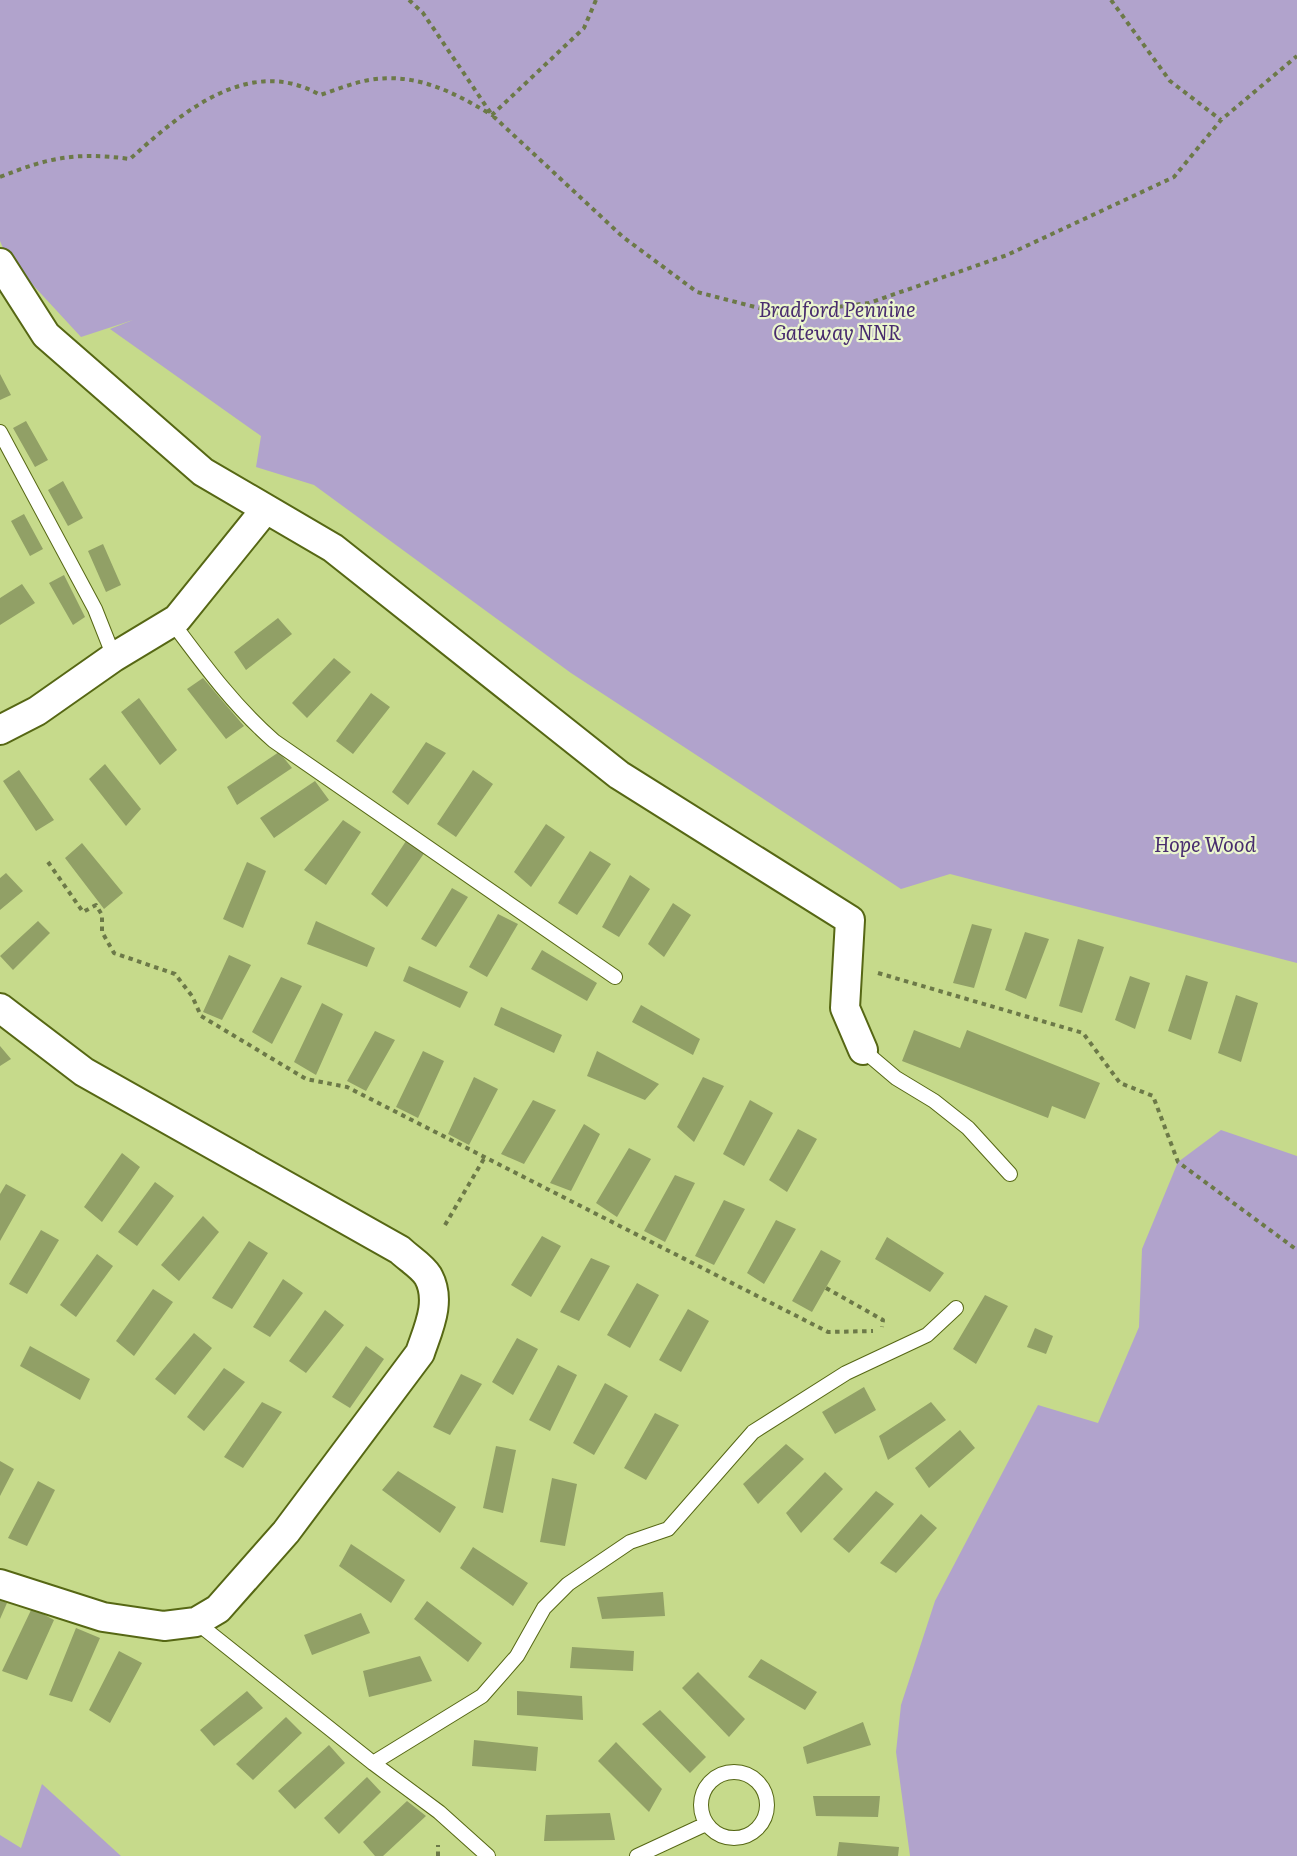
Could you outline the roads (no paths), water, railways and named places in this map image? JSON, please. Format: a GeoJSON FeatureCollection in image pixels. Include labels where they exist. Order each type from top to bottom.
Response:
{"type":"FeatureCollection","features":[{"type":"Feature","properties":{"kind":"street"},"geometry":{"type":"LineString","coordinates":[[0,263],[46,335],[203,472],[333,548],[619,775],[850,920],[845,1008],[863,1050]]}},
{"type":"Feature","properties":{"kind":"street"},"geometry":{"type":"LineString","coordinates":[[0,730],[37,711],[114,657],[177,619],[265,510]]}},
{"type":"Feature","properties":{"kind":"street"},"geometry":{"type":"LineString","coordinates":[[0,1008],[84,1072],[400,1250],[428,1275],[435,1298],[432,1320],[420,1353],[286,1532],[218,1609],[196,1622],[164,1626],[104,1617],[0,1584]]}},
{"type":"Feature","properties":{"kind":"lane"},"geometry":{"type":"LineString","coordinates":[[0,432],[95,609],[114,657]]}},
{"type":"Feature","properties":{"kind":"lane"},"geometry":{"type":"LineString","coordinates":[[172,622],[226,694],[274,741],[615,977]]}},
{"type":"Feature","properties":{"kind":"lane"},"geometry":{"type":"LineString","coordinates":[[863,1050],[896,1078],[934,1101],[968,1128],[1010,1174]]}},
{"type":"Feature","properties":{"kind":"lane"},"geometry":{"type":"LineString","coordinates":[[373,1763],[482,1696],[517,1656],[544,1608],[568,1584],[630,1542],[668,1529],[753,1432],[846,1372],[927,1335],[956,1308]]}},
{"type":"Feature","properties":{"kind":"lane"},"geometry":{"type":"LineString","coordinates":[[196,1622],[373,1763],[439,1812],[488,1856]]}},
{"type":"Feature","properties":{"kind":"lane"},"geometry":{"type":"LineString","coordinates":[[737,1771],[757,1781],[767,1800],[763,1822],[755,1830],[735,1838],[724,1837],[706,1824],[700,1803],[708,1783],[716,1776],[737,1771]]}},
{"type":"Feature","properties":{"kind":"lane"},"geometry":{"type":"LineString","coordinates":[[637,1856],[706,1824]]}},
{"type":"Feature","properties":{"kind":"park label","name":"Bradford Pennine Gateway NNR"},"geometry":{"type":"Point","coordinates":[837,322]}},
{"type":"Feature","properties":{"kind":"park label","name":"Hope Wood"},"geometry":{"type":"Point","coordinates":[1205,845]}}]}
